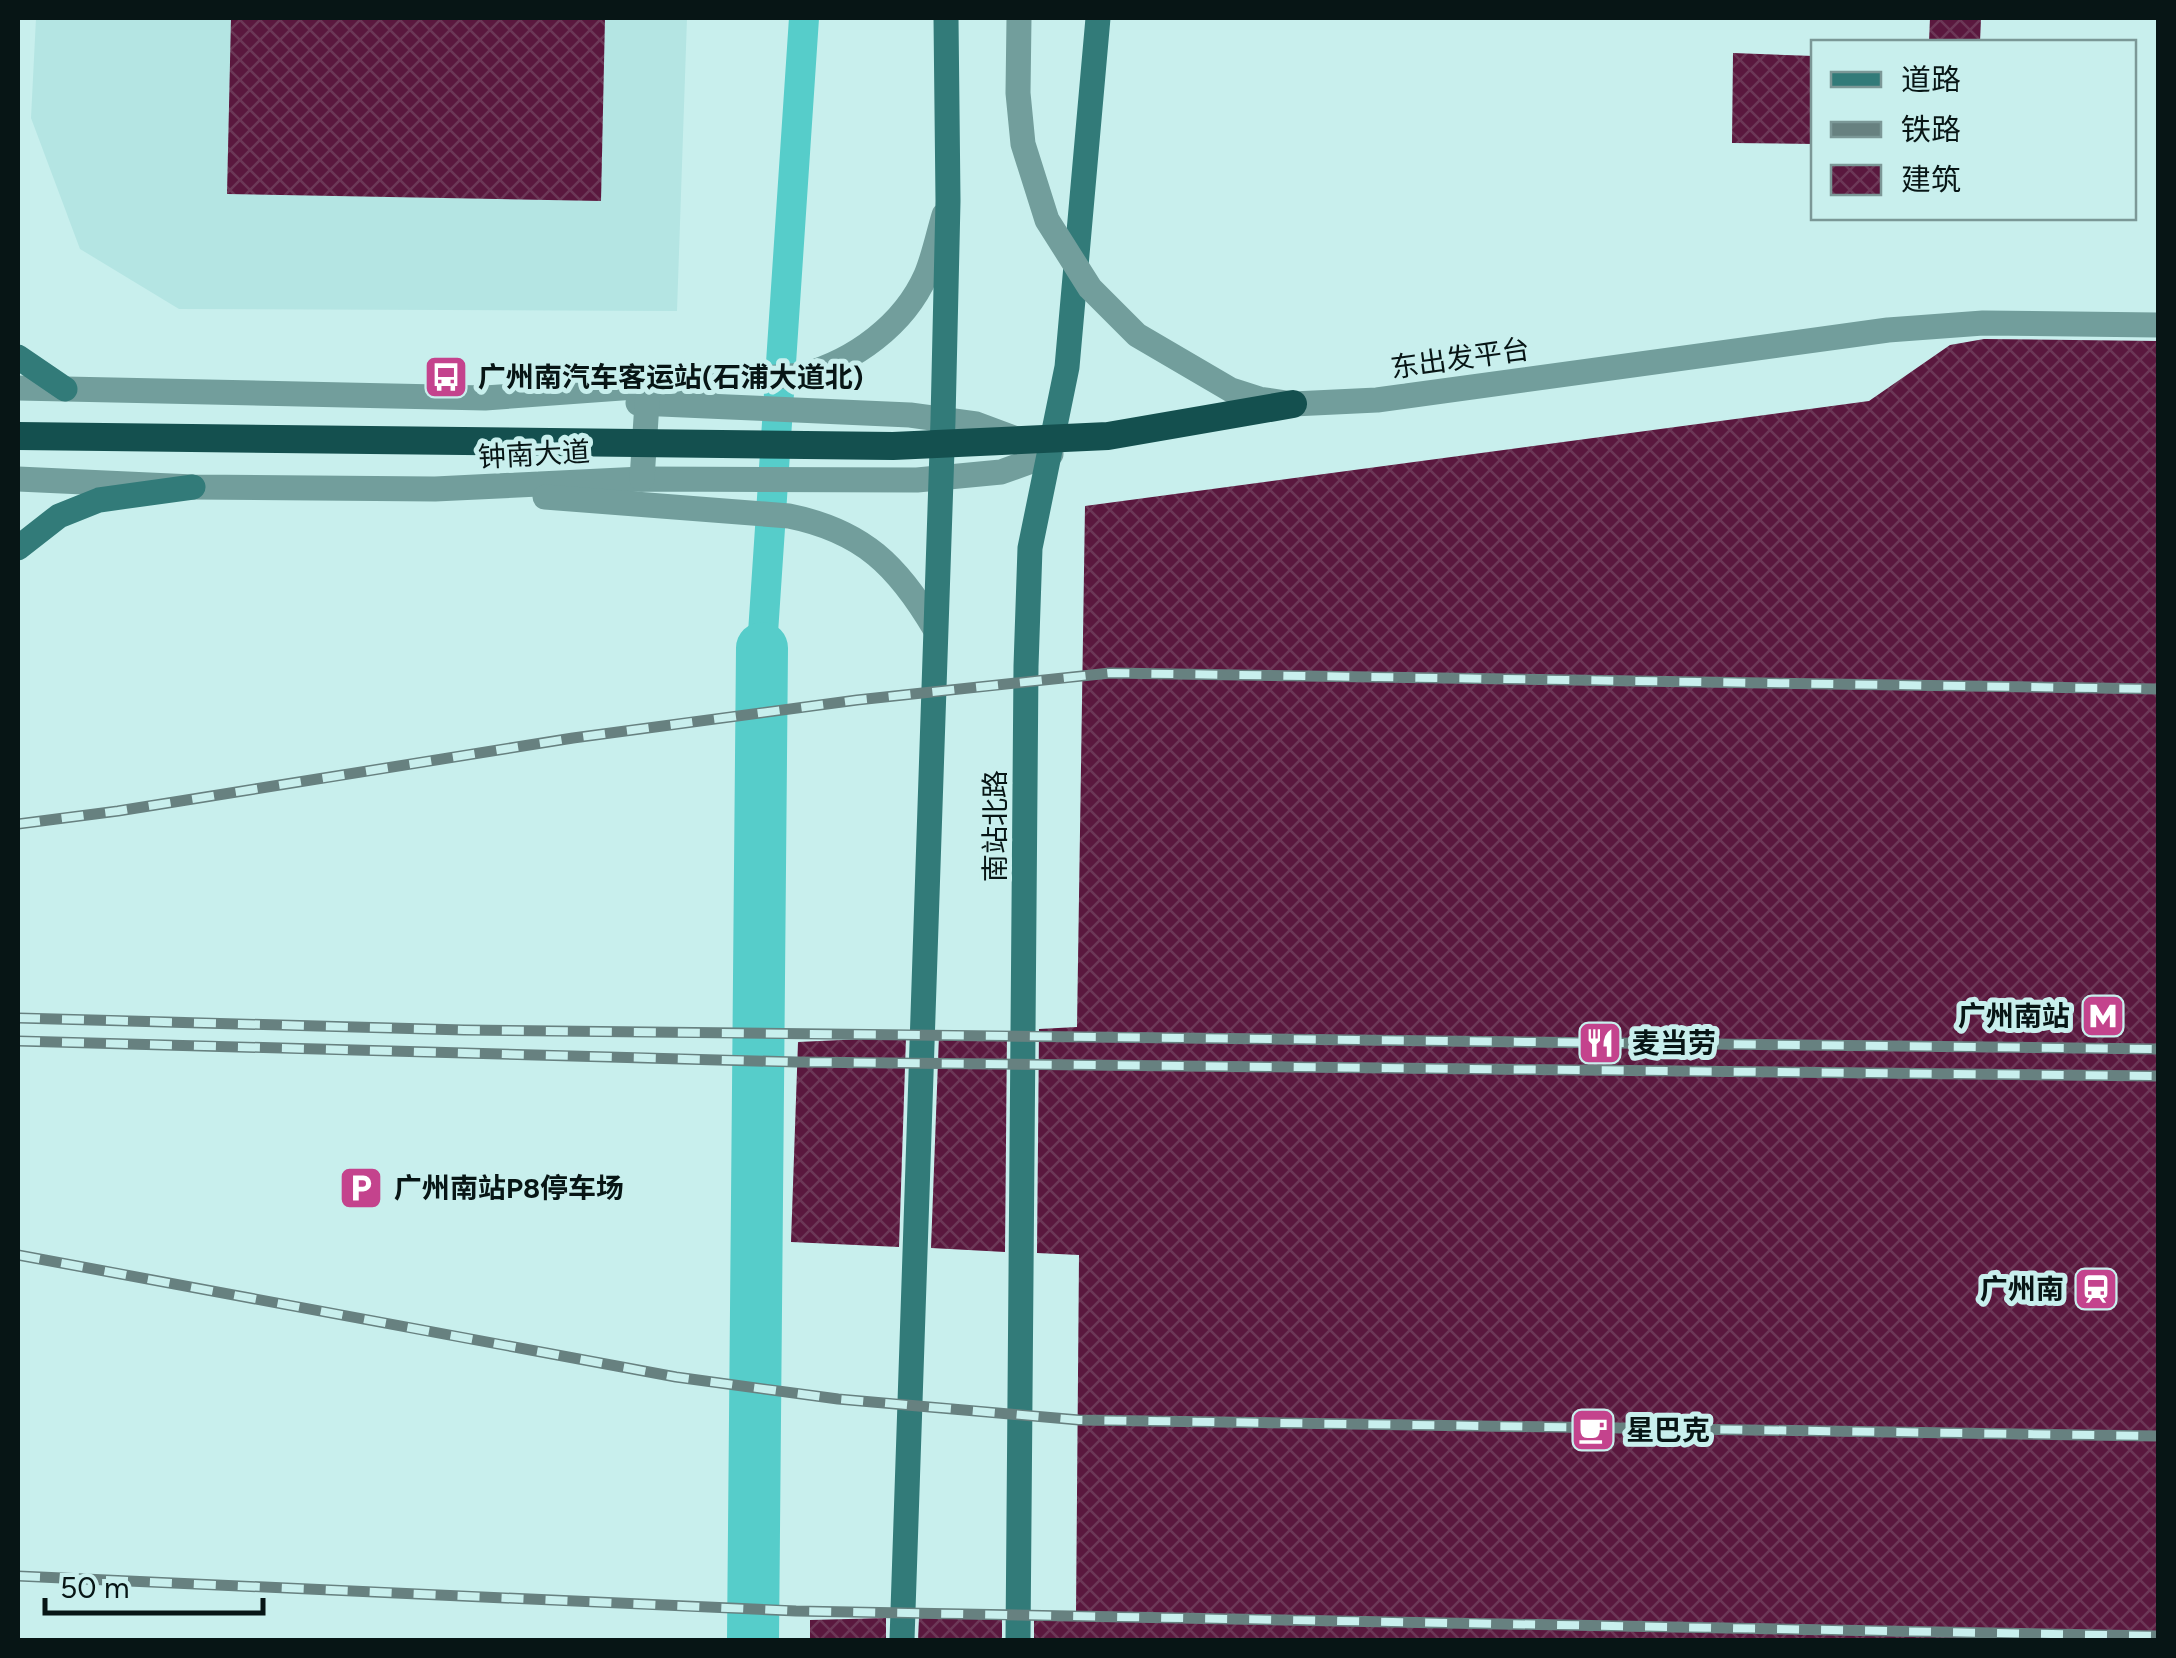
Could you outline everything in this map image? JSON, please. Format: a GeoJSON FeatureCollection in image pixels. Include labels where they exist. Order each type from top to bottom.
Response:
{"type":"FeatureCollection","features":[{"type":"Feature","properties":{"kind":"highway"},"geometry":{"type":"LineString","coordinates":[[18,436],[892,446],[1108,436],[1293,404]]}},
{"type":"Feature","properties":{"kind":"main road"},"geometry":{"type":"LineString","coordinates":[[902,1640],[944,420],[946,18]]}},
{"type":"Feature","properties":{"kind":"main road","name":"南站北路"},"geometry":{"type":"LineString","coordinates":[[1018,1640],[1030,548],[1067,367],[1098,18]]}},
{"type":"Feature","properties":{"kind":"main road"},"geometry":{"type":"LineString","coordinates":[[18,356],[65,389]]}},
{"type":"Feature","properties":{"kind":"main road"},"geometry":{"type":"LineString","coordinates":[[18,548],[59,516],[100,500],[193,487]]}},
{"type":"Feature","properties":{"kind":"street","name":"东出发平台"},"geometry":{"type":"LineString","coordinates":[[1019,18],[1018,93],[1023,144],[1047,220],[1090,288],[1137,335],[1230,390],[1259,399],[1293,404],[1378,400],[1888,330],[1983,323],[2158,325]]}},
{"type":"Feature","properties":{"kind":"street"},"geometry":{"type":"LineString","coordinates":[[18,388],[647,403],[718,394],[803,375],[848,358],[887,328],[910,302],[926,274],[948,201]]}},
{"type":"Feature","properties":{"kind":"street"},"geometry":{"type":"LineString","coordinates":[[485,398],[718,394],[976,424],[1051,454]]}},
{"type":"Feature","properties":{"kind":"street"},"geometry":{"type":"LineString","coordinates":[[642,479],[647,403]]}},
{"type":"Feature","properties":{"kind":"street","name":"钟南大道"},"geometry":{"type":"LineString","coordinates":[[18,478],[193,487],[435,489],[642,479],[940,478],[1001,472],[1051,454]]}},
{"type":"Feature","properties":{"kind":"street"},"geometry":{"type":"LineString","coordinates":[[435,489],[789,516],[819,522],[849,534],[884,559],[912,590],[936,629]]}},
{"type":"Feature","properties":{"kind":"shaded area"},"geometry":{"type":"Polygon","coordinates":[[[36,18],[687,18],[677,311],[179,309],[80,249],[31,118],[36,18]]]}},
{"type":"Feature","properties":{"kind":"building"},"geometry":{"type":"Polygon","coordinates":[[[231,18],[605,18],[601,201],[227,194],[231,18]]]}},
{"type":"Feature","properties":{"kind":"building"},"geometry":{"type":"Polygon","coordinates":[[[1930,18],[1981,18],[1980,40],[1929,40],[1930,18]]]}},
{"type":"Feature","properties":{"kind":"building"},"geometry":{"type":"Polygon","coordinates":[[[1733,53],[1811,56],[1811,144],[1732,143],[1733,53]]]}},
{"type":"Feature","properties":{"kind":"building","name":"广州南站"},"geometry":{"type":"Polygon","coordinates":[[[1984,339],[2158,341],[2158,1640],[1034,1640],[1034,1616],[1076,1615],[1079,1255],[1037,1253],[1039,1029],[1077,1027],[1085,506],[1869,401],[1950,345],[1984,339]]]}},
{"type":"Feature","properties":{"kind":"building"},"geometry":{"type":"Polygon","coordinates":[[[1007,1031],[1005,1252],[931,1248],[939,1035],[1007,1031]]]}},
{"type":"Feature","properties":{"kind":"building"},"geometry":{"type":"Polygon","coordinates":[[[906,1037],[899,1247],[791,1242],[798,1042],[906,1037]]]}},
{"type":"Feature","properties":{"kind":"building"},"geometry":{"type":"Polygon","coordinates":[[[1002,1616],[1002,1640],[918,1640],[919,1618],[1002,1616]]]}},
{"type":"Feature","properties":{"kind":"building"},"geometry":{"type":"Polygon","coordinates":[[[886,1618],[886,1640],[810,1640],[810,1620],[886,1618]]]}},
{"type":"Feature","properties":{"kind":"waterway"},"geometry":{"type":"LineString","coordinates":[[762,648],[804,18]]}},
{"type":"Feature","properties":{"kind":"waterway"},"geometry":{"type":"LineString","coordinates":[[753,1640],[762,648]]}},
{"type":"Feature","properties":{"kind":"railway"},"geometry":{"type":"LineString","coordinates":[[18,824],[573,738],[857,700],[1110,673],[2158,689]]}},
{"type":"Feature","properties":{"kind":"railway"},"geometry":{"type":"LineString","coordinates":[[18,1018],[464,1030],[2158,1049]]}},
{"type":"Feature","properties":{"kind":"railway"},"geometry":{"type":"LineString","coordinates":[[18,1041],[796,1062],[2158,1076]]}},
{"type":"Feature","properties":{"kind":"railway"},"geometry":{"type":"LineString","coordinates":[[18,1255],[676,1377],[838,1399],[1079,1420],[2158,1436]]}},
{"type":"Feature","properties":{"kind":"railway"},"geometry":{"type":"LineString","coordinates":[[18,1576],[796,1611],[2158,1636]]}},
{"type":"Feature","properties":{"kind":"place","name":"广州南汽车客运站(石浦大道北)"},"geometry":{"type":"Point","coordinates":[446,377]}},
{"type":"Feature","properties":{"kind":"place","name":"广州南站"},"geometry":{"type":"Point","coordinates":[2103,1016]}},
{"type":"Feature","properties":{"kind":"place","name":"麦当劳"},"geometry":{"type":"Point","coordinates":[1600,1043]}},
{"type":"Feature","properties":{"kind":"place","name":"广州南站P8停车场"},"geometry":{"type":"Point","coordinates":[361,1188]}},
{"type":"Feature","properties":{"kind":"place","name":"广州南"},"geometry":{"type":"Point","coordinates":[2096,1289]}},
{"type":"Feature","properties":{"kind":"place","name":"星巴克"},"geometry":{"type":"Point","coordinates":[1593,1430]}}]}
